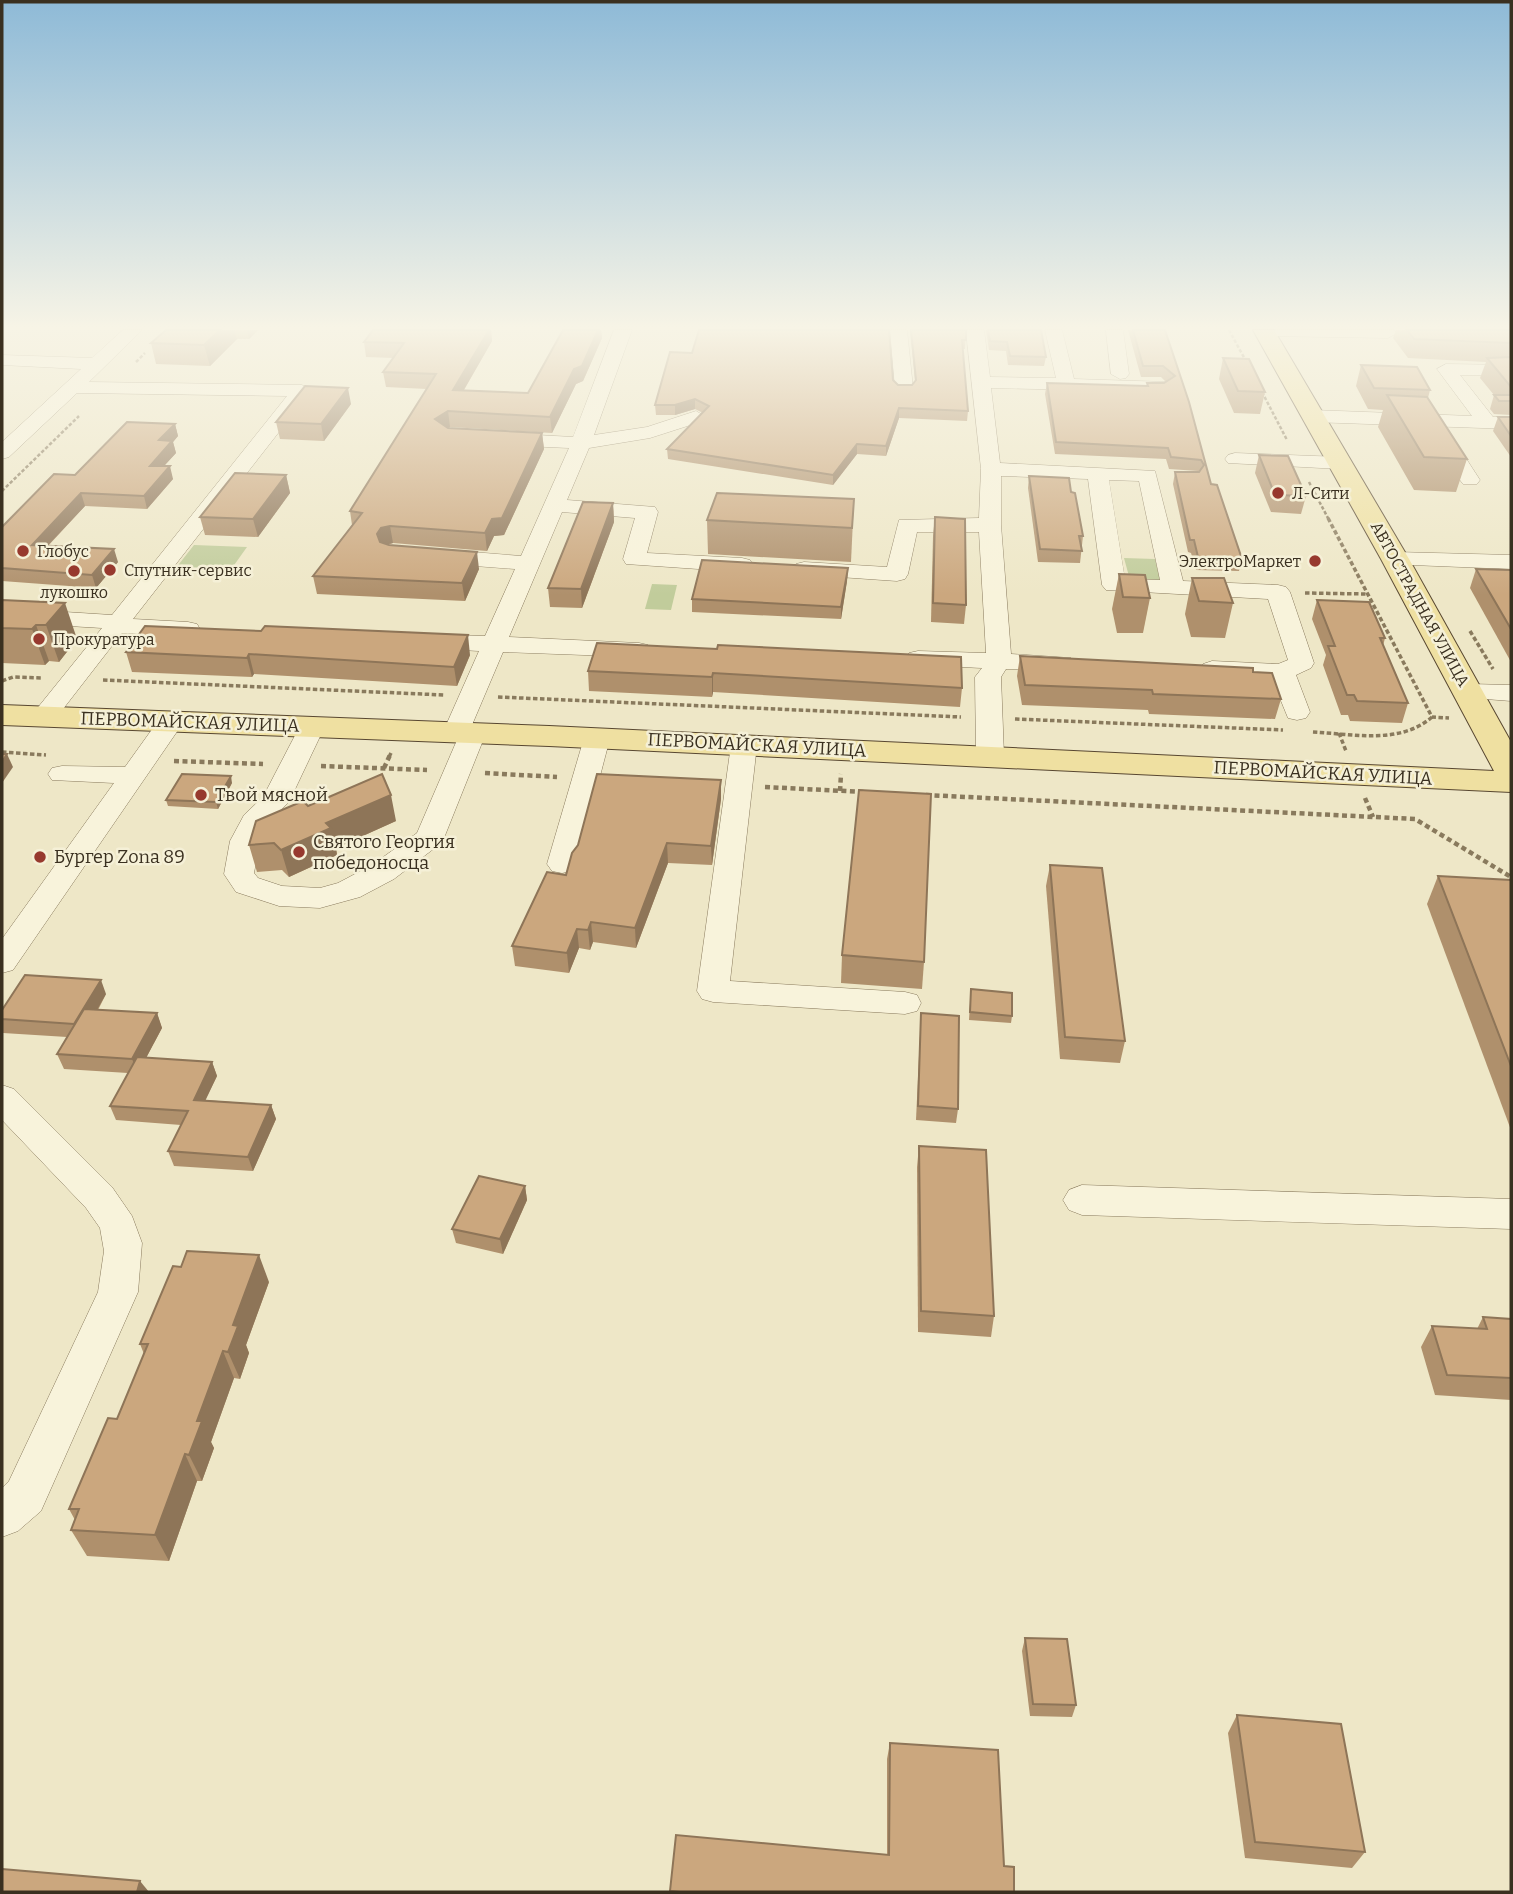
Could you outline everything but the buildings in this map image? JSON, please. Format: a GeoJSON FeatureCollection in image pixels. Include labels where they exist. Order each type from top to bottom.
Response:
{"type":"FeatureCollection","features":[{"type":"Feature","properties":{"kind":"main road","name":"АВТОСТРАДНАЯ УЛИЦА"},"geometry":{"type":"LineString","coordinates":[[1313,418],[1395,559],[1511,772]]}},
{"type":"Feature","properties":{"kind":"main road","name":"ПЕРВОМАЙСКАЯ УЛИЦА"},"geometry":{"type":"LineString","coordinates":[[2,715],[464,732],[1511,782]]}},
{"type":"Feature","properties":{"kind":"street"},"geometry":{"type":"LineString","coordinates":[[2,453],[39,418]]}},
{"type":"Feature","properties":{"kind":"street"},"geometry":{"type":"LineString","coordinates":[[44,716],[118,626],[224,484],[279,418]]}},
{"type":"Feature","properties":{"kind":"street"},"geometry":{"type":"LineString","coordinates":[[313,726],[275,802],[258,815],[245,841],[239,874],[247,885],[279,896],[320,898],[349,890],[383,872],[430,838],[464,732],[472,696],[590,418]]}},
{"type":"Feature","properties":{"kind":"street"},"geometry":{"type":"LineString","coordinates":[[476,438],[581,443],[650,432],[692,418]]}},
{"type":"Feature","properties":{"kind":"street"},"geometry":{"type":"LineString","coordinates":[[984,418],[991,469],[990,525],[999,661],[988,677],[990,756]]}},
{"type":"Feature","properties":{"kind":"street"},"geometry":{"type":"LineString","coordinates":[[1384,418],[1511,422]]}},
{"type":"Feature","properties":{"kind":"street"},"geometry":{"type":"LineString","coordinates":[[1484,418],[1487,422]]}},
{"type":"Feature","properties":{"kind":"street"},"geometry":{"type":"LineString","coordinates":[[1432,420],[1470,480]]}},
{"type":"Feature","properties":{"kind":"street"},"geometry":{"type":"LineString","coordinates":[[1235,459],[1340,463]]}},
{"type":"Feature","properties":{"kind":"street"},"geometry":{"type":"LineString","coordinates":[[991,469],[1175,476]]}},
{"type":"Feature","properties":{"kind":"street"},"geometry":{"type":"LineString","coordinates":[[1098,473],[1114,585],[1278,592],[1302,663],[1282,672],[1188,668]]}},
{"type":"Feature","properties":{"kind":"street"},"geometry":{"type":"LineString","coordinates":[[1148,475],[1173,586]]}},
{"type":"Feature","properties":{"kind":"street"},"geometry":{"type":"LineString","coordinates":[[554,505],[647,513],[634,559],[758,566]]}},
{"type":"Feature","properties":{"kind":"street"},"geometry":{"type":"LineString","coordinates":[[786,568],[897,574],[907,525],[990,525]]}},
{"type":"Feature","properties":{"kind":"street"},"geometry":{"type":"LineString","coordinates":[[420,555],[528,563]]}},
{"type":"Feature","properties":{"kind":"street"},"geometry":{"type":"LineString","coordinates":[[1395,559],[1511,562]]}},
{"type":"Feature","properties":{"kind":"street"},"geometry":{"type":"LineString","coordinates":[[2,615],[104,620],[118,626],[217,631]]}},
{"type":"Feature","properties":{"kind":"street"},"geometry":{"type":"LineString","coordinates":[[397,640],[658,650]]}},
{"type":"Feature","properties":{"kind":"street"},"geometry":{"type":"LineString","coordinates":[[890,657],[1080,664]]}},
{"type":"Feature","properties":{"kind":"street"},"geometry":{"type":"LineString","coordinates":[[1282,672],[1298,725]]}},
{"type":"Feature","properties":{"kind":"street"},"geometry":{"type":"LineString","coordinates":[[1469,692],[1511,693]]}},
{"type":"Feature","properties":{"kind":"street"},"geometry":{"type":"LineString","coordinates":[[2,962],[173,720]]}},
{"type":"Feature","properties":{"kind":"street"},"geometry":{"type":"LineString","coordinates":[[562,864],[597,738]]}},
{"type":"Feature","properties":{"kind":"street"},"geometry":{"type":"LineString","coordinates":[[744,745],[713,991],[905,1003]]}},
{"type":"Feature","properties":{"kind":"street"},"geometry":{"type":"LineString","coordinates":[[62,774],[133,775]]}},
{"type":"Feature","properties":{"kind":"street"},"geometry":{"type":"LineString","coordinates":[[2,1098],[96,1195],[119,1226],[124,1256],[118,1292],[25,1496],[2,1516]]}},
{"type":"Feature","properties":{"kind":"street"},"geometry":{"type":"LineString","coordinates":[[1082,1200],[1511,1214]]}},
{"type":"Feature","properties":{"kind":"path"},"geometry":{"type":"LineString","coordinates":[[2,491],[76,418]]}},
{"type":"Feature","properties":{"kind":"path"},"geometry":{"type":"LineString","coordinates":[[1276,418],[1432,717]]}},
{"type":"Feature","properties":{"kind":"path"},"geometry":{"type":"LineString","coordinates":[[1278,592],[1367,594]]}},
{"type":"Feature","properties":{"kind":"path"},"geometry":{"type":"LineString","coordinates":[[2,681],[13,677],[74,679],[989,718],[1298,725],[1399,734],[1426,725],[1432,717]]}},
{"type":"Feature","properties":{"kind":"path"},"geometry":{"type":"LineString","coordinates":[[1432,717],[1483,718]]}},
{"type":"Feature","properties":{"kind":"green space"},"geometry":{"type":"Polygon","coordinates":[[[194,545],[247,547],[227,575],[172,573],[194,545]]]}},
{"type":"Feature","properties":{"kind":"green space"},"geometry":{"type":"Polygon","coordinates":[[[1124,558],[1155,559],[1160,580],[1130,580],[1124,558]]]}},
{"type":"Feature","properties":{"kind":"green space"},"geometry":{"type":"Polygon","coordinates":[[[652,584],[677,585],[671,610],[645,609],[652,584]]]}},
{"type":"Feature","properties":{"kind":"place","name":"Л-Сити"},"geometry":{"type":"Point","coordinates":[1278,493]}},
{"type":"Feature","properties":{"kind":"place","name":"Глобус"},"geometry":{"type":"Point","coordinates":[23,551]}},
{"type":"Feature","properties":{"kind":"place","name":"ЭлектроМаркет"},"geometry":{"type":"Point","coordinates":[1315,561]}},
{"type":"Feature","properties":{"kind":"place","name":"Спутник-сервис"},"geometry":{"type":"Point","coordinates":[110,570]}},
{"type":"Feature","properties":{"kind":"place","name":"лукошко"},"geometry":{"type":"Point","coordinates":[74,571]}},
{"type":"Feature","properties":{"kind":"place","name":"Прокуратура"},"geometry":{"type":"Point","coordinates":[39,639]}},
{"type":"Feature","properties":{"kind":"place","name":"Твой мясной"},"geometry":{"type":"Point","coordinates":[201,795]}},
{"type":"Feature","properties":{"kind":"place","name":"Святого Георгия победоносца"},"geometry":{"type":"Point","coordinates":[299,852]}},
{"type":"Feature","properties":{"kind":"place","name":"Бургер Zona 89"},"geometry":{"type":"Point","coordinates":[40,857]}}]}
